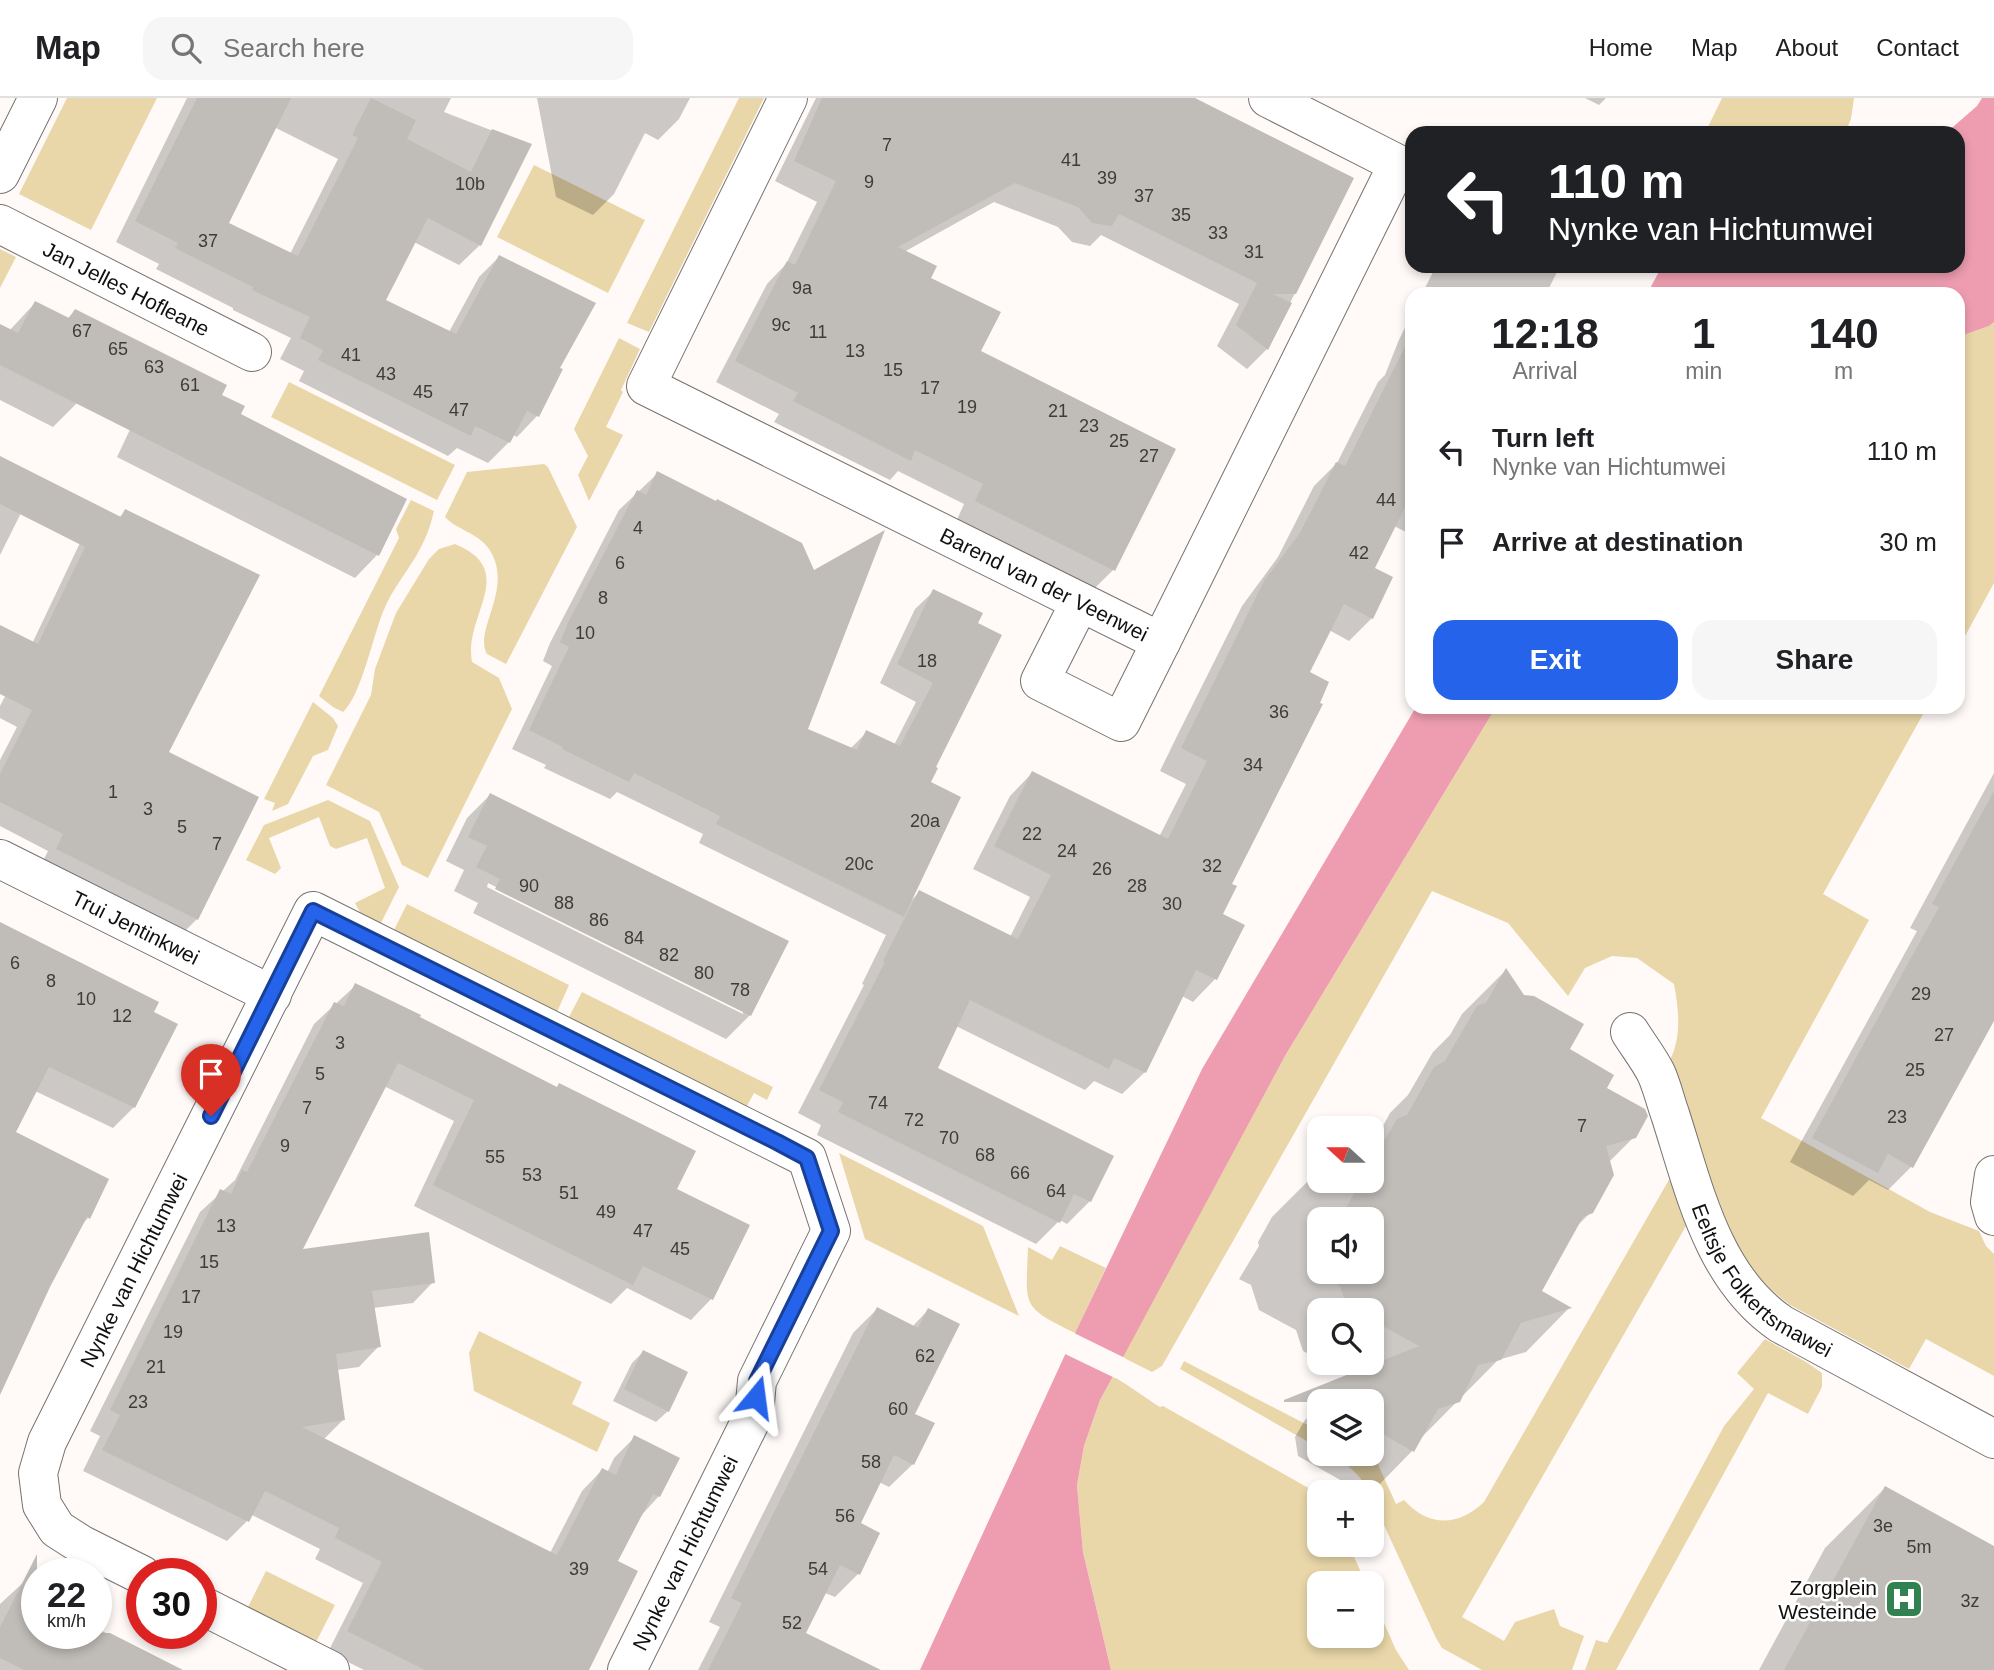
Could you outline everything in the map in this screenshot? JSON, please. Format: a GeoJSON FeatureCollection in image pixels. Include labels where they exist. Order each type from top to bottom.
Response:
{"type":"FeatureCollection","features":[{"type":"Feature","properties":{"kind":"street"},"geometry":{"type":"LineString","coordinates":[[0,174],[38,98]]}},
{"type":"Feature","properties":{"kind":"street","name":"Barend van der Veenwei"},"geometry":{"type":"LineString","coordinates":[[788,98],[646,386],[1161,642],[1398,164],[1268,98]]}},
{"type":"Feature","properties":{"kind":"street","name":"Jan Jelles Hofleane"},"geometry":{"type":"LineString","coordinates":[[0,224],[252,352]]}},
{"type":"Feature","properties":{"kind":"street"},"geometry":{"type":"LineString","coordinates":[[1080,601],[1040,681],[1121,722],[1161,642]]}},
{"type":"Feature","properties":{"kind":"street","name":"Trui Jentinkwei"},"geometry":{"type":"LineString","coordinates":[[0,859],[272,995]]}},
{"type":"Feature","properties":{"kind":"street","name":"Nynke van Hichtumwei"},"geometry":{"type":"LineString","coordinates":[[126,1567],[57,1529],[42,1505],[38,1473],[47,1442],[313,911],[807,1158],[831,1231],[757,1381],[754,1414],[627,1670]]}},
{"type":"Feature","properties":{"kind":"street","name":"Eeltsje Folkertsmawei"},"geometry":{"type":"LineString","coordinates":[[1630,1032],[1656,1072],[1706,1222],[1738,1284],[1780,1324],[1994,1439]]}},
{"type":"Feature","properties":{"kind":"street"},"geometry":{"type":"LineString","coordinates":[[1994,1175],[1990,1202],[1994,1216]]}},
{"type":"Feature","properties":{"kind":"street"},"geometry":{"type":"LineString","coordinates":[[217,1613],[330,1670]]}},
{"type":"Feature","properties":{"kind":"shaded area"},"geometry":{"type":"Polygon","coordinates":[[[67,98],[157,98],[91,230],[19,194],[67,98]]]}},
{"type":"Feature","properties":{"kind":"shaded area"},"geometry":{"type":"Polygon","coordinates":[[[739,98],[764,98],[649,332],[627,323],[739,98]]]}},
{"type":"Feature","properties":{"kind":"shaded area"},"geometry":{"type":"Polygon","coordinates":[[[1722,98],[1854,98],[1848,126],[1708,126],[1722,98]]]}},
{"type":"Feature","properties":{"kind":"shaded area"},"geometry":{"type":"Polygon","coordinates":[[[1982,98],[1994,98],[1994,322],[1989,326],[1965,335],[1965,287],[1651,287],[1658,273],[1965,273],[1965,126],[1954,126],[1977,106],[1982,98]]]}},
{"type":"Feature","properties":{"kind":"shaded area"},"geometry":{"type":"Polygon","coordinates":[[[534,165],[645,220],[608,293],[497,237],[534,165]]]}},
{"type":"Feature","properties":{"kind":"shaded area"},"geometry":{"type":"Polygon","coordinates":[[[0,249],[16,257],[0,288],[0,249]]]}},
{"type":"Feature","properties":{"kind":"shaded area"},"geometry":{"type":"Polygon","coordinates":[[[1994,322],[1994,583],[1965,636],[1965,335],[1994,322]]]}},
{"type":"Feature","properties":{"kind":"shaded area"},"geometry":{"type":"Polygon","coordinates":[[[619,338],[640,349],[606,427],[623,435],[589,501],[578,475],[588,456],[574,429],[619,338]]]}},
{"type":"Feature","properties":{"kind":"shaded area"},"geometry":{"type":"Polygon","coordinates":[[[289,382],[455,465],[437,500],[271,417],[289,382]]]}},
{"type":"Feature","properties":{"kind":"shaded area"},"geometry":{"type":"Polygon","coordinates":[[[544,464],[548,467],[577,527],[506,664],[487,654],[484,644],[496,593],[496,564],[484,544],[445,517],[467,472],[544,464]]]}},
{"type":"Feature","properties":{"kind":"shaded area"},"geometry":{"type":"Polygon","coordinates":[[[411,500],[434,511],[430,525],[417,555],[387,603],[361,680],[343,712],[319,696],[399,538],[396,529],[411,500]]]}},
{"type":"Feature","properties":{"kind":"shaded area"},"geometry":{"type":"Polygon","coordinates":[[[455,544],[474,555],[484,567],[487,581],[471,645],[472,662],[499,678],[512,709],[428,878],[402,865],[379,812],[326,785],[371,695],[375,669],[396,613],[429,559],[439,549],[455,544]]]}},
{"type":"Feature","properties":{"kind":"shaded area"},"geometry":{"type":"Polygon","coordinates":[[[313,702],[333,718],[338,726],[328,750],[313,756],[288,804],[272,811],[275,803],[264,799],[313,702]]]}},
{"type":"Feature","properties":{"kind":"shaded area"},"geometry":{"type":"Polygon","coordinates":[[[1412,714],[1492,714],[1285,1056],[1100,1400],[1084,1446],[1077,1485],[1083,1552],[1111,1670],[920,1670],[1075,1333],[1202,1069],[1412,714]]]}},
{"type":"Feature","properties":{"kind":"shaded area"},"geometry":{"type":"Polygon","coordinates":[[[1492,714],[1923,714],[1823,894],[1869,920],[1761,1118],[1930,1212],[1979,1231],[1986,1246],[1994,1254],[1994,1376],[1926,1339],[1909,1369],[1790,1305],[1750,1268],[1723,1224],[1669,1062],[1676,1043],[1678,1024],[1674,984],[1637,958],[1612,956],[1585,968],[1568,996],[1508,923],[1432,891],[1162,1366],[1152,1372],[1122,1357],[1285,1056],[1492,714]]]}},
{"type":"Feature","properties":{"kind":"shaded area"},"geometry":{"type":"Polygon","coordinates":[[[328,800],[370,821],[399,887],[381,923],[361,914],[355,903],[385,888],[367,838],[336,849],[330,846],[319,817],[269,838],[281,868],[275,874],[246,860],[264,825],[328,800]]]}},
{"type":"Feature","properties":{"kind":"shaded area"},"geometry":{"type":"Polygon","coordinates":[[[407,904],[569,985],[557,1012],[394,930],[407,904]]]}},
{"type":"Feature","properties":{"kind":"shaded area"},"geometry":{"type":"Polygon","coordinates":[[[582,992],[773,1087],[767,1100],[754,1093],[747,1106],[569,1017],[582,992]]]}},
{"type":"Feature","properties":{"kind":"shaded area"},"geometry":{"type":"Polygon","coordinates":[[[839,1153],[983,1226],[1019,1316],[865,1239],[839,1153]]]}},
{"type":"Feature","properties":{"kind":"shaded area"},"geometry":{"type":"Polygon","coordinates":[[[1674,1171],[1690,1219],[1462,1617],[1504,1641],[1515,1622],[1554,1609],[1560,1626],[1584,1636],[1572,1670],[1482,1670],[1442,1648],[1384,1525],[1384,1480],[1362,1480],[1348,1466],[1379,1466],[1396,1504],[1404,1500],[1413,1509],[1433,1519],[1443,1521],[1464,1516],[1484,1502],[1674,1171]]]}},
{"type":"Feature","properties":{"kind":"shaded area"},"geometry":{"type":"Polygon","coordinates":[[[1060,1246],[1106,1268],[1075,1333],[1035,1310],[1027,1293],[1028,1247],[1052,1260],[1060,1246]]]}},
{"type":"Feature","properties":{"kind":"shaded area"},"geometry":{"type":"Polygon","coordinates":[[[479,1331],[582,1382],[572,1404],[610,1423],[597,1452],[474,1391],[469,1353],[479,1331]]]}},
{"type":"Feature","properties":{"kind":"shaded area"},"geometry":{"type":"Polygon","coordinates":[[[1765,1339],[1822,1373],[1822,1387],[1808,1414],[1768,1393],[1616,1670],[1585,1670],[1596,1640],[1607,1643],[1724,1426],[1754,1389],[1737,1373],[1765,1339]]]}},
{"type":"Feature","properties":{"kind":"shaded area"},"geometry":{"type":"Polygon","coordinates":[[[1184,1361],[1307,1425],[1307,1441],[1180,1369],[1184,1361]]]}},
{"type":"Feature","properties":{"kind":"shaded area"},"geometry":{"type":"Polygon","coordinates":[[[1112,1376],[1160,1407],[1163,1406],[1307,1487],[1307,1557],[1354,1557],[1360,1571],[1307,1571],[1307,1648],[1384,1648],[1384,1623],[1409,1670],[1111,1670],[1083,1552],[1077,1485],[1084,1446],[1100,1400],[1112,1376]]]}},
{"type":"Feature","properties":{"kind":"shaded area"},"geometry":{"type":"Polygon","coordinates":[[[266,1571],[335,1605],[316,1642],[248,1607],[266,1571]]]}},
{"type":"Feature","properties":{"kind":"pier"},"geometry":{"type":"Polygon","coordinates":[[[1072,1332],[1125,1358],[1115,1378],[1063,1353],[1072,1332]]]}},
{"type":"Feature","properties":{"kind":"building"},"geometry":{"type":"Polygon","coordinates":[[[197,98],[291,98],[229,223],[298,256],[358,138],[352,135],[371,98],[416,120],[407,139],[471,172],[492,129],[532,144],[481,246],[428,218],[386,300],[456,334],[499,255],[596,303],[560,368],[563,369],[539,417],[527,411],[510,443],[475,426],[471,436],[318,360],[323,350],[300,338],[310,317],[252,290],[253,287],[175,248],[178,243],[135,221],[197,98]]]}},
{"type":"Feature","properties":{"kind":"building"},"geometry":{"type":"Polygon","coordinates":[[[822,98],[1195,98],[1354,178],[1296,294],[1273,294],[1292,303],[1268,350],[1236,325],[1257,283],[1119,214],[1112,226],[1092,223],[1078,207],[1015,183],[898,247],[937,266],[931,278],[1001,312],[981,351],[1176,449],[1115,571],[975,501],[983,484],[915,450],[911,461],[793,401],[798,393],[735,361],[787,261],[795,265],[836,181],[794,161],[822,98]]]}},
{"type":"Feature","properties":{"kind":"building"},"geometry":{"type":"Polygon","coordinates":[[[35,301],[69,318],[75,309],[227,385],[222,395],[245,406],[241,414],[407,499],[379,556],[0,365],[0,324],[18,333],[35,301]]]}},
{"type":"Feature","properties":{"kind":"building"},"geometry":{"type":"Polygon","coordinates":[[[1405,347],[1405,507],[1375,568],[1393,577],[1373,619],[1344,604],[1310,672],[1329,682],[1320,703],[1323,704],[1232,884],[1237,886],[1223,914],[1245,925],[1217,980],[1196,970],[1146,1073],[1114,1058],[1109,1069],[970,1000],[938,1068],[1114,1156],[1091,1202],[1074,1194],[1060,1223],[838,1112],[843,1102],[819,1090],[919,890],[1018,939],[1051,875],[994,846],[1032,771],[1168,839],[1207,761],[1181,748],[1264,581],[1300,533],[1336,462],[1345,466],[1405,347]]]}},
{"type":"Feature","properties":{"kind":"building"},"geometry":{"type":"Polygon","coordinates":[[[0,456],[121,517],[125,509],[260,575],[169,752],[259,797],[198,920],[56,849],[63,834],[0,802],[0,774],[32,710],[0,694],[0,625],[38,644],[85,547],[0,504],[0,456]]]}},
{"type":"Feature","properties":{"kind":"building"},"geometry":{"type":"Polygon","coordinates":[[[657,471],[802,543],[814,570],[885,530],[808,729],[857,750],[866,730],[900,746],[933,683],[897,664],[933,589],[983,613],[978,623],[1002,635],[936,767],[938,768],[931,782],[961,797],[904,917],[716,824],[720,816],[634,773],[629,782],[529,730],[569,647],[560,642],[568,623],[637,490],[646,495],[657,471]]]}},
{"type":"Feature","properties":{"kind":"building"},"geometry":{"type":"Polygon","coordinates":[[[1994,791],[1994,1021],[1913,1168],[1888,1154],[1878,1173],[1812,1138],[1939,907],[1932,904],[1994,791]]]}},
{"type":"Feature","properties":{"kind":"building"},"geometry":{"type":"Polygon","coordinates":[[[490,793],[789,941],[751,1016],[495,889],[500,879],[476,867],[487,846],[468,837],[490,793]]]}},
{"type":"Feature","properties":{"kind":"building"},"geometry":{"type":"Polygon","coordinates":[[[0,922],[159,1002],[154,1012],[178,1024],[135,1108],[49,1067],[16,1132],[109,1179],[90,1219],[87,1217],[50,1287],[0,1395],[0,922]]]}},
{"type":"Feature","properties":{"kind":"building"},"geometry":{"type":"Polygon","coordinates":[[[1506,968],[1524,995],[1534,996],[1584,1024],[1570,1049],[1614,1075],[1607,1088],[1645,1109],[1648,1116],[1636,1138],[1606,1146],[1614,1175],[1593,1213],[1583,1217],[1542,1291],[1572,1308],[1521,1323],[1501,1360],[1478,1365],[1460,1402],[1438,1409],[1414,1452],[1384,1435],[1384,1389],[1312,1389],[1346,1375],[1384,1375],[1384,1360],[1419,1346],[1384,1327],[1384,1298],[1344,1298],[1340,1286],[1336,1284],[1384,1284],[1384,1207],[1346,1207],[1354,1194],[1384,1194],[1384,1141],[1397,1119],[1407,1115],[1434,1067],[1445,1061],[1477,1006],[1486,1003],[1506,968]]]}},
{"type":"Feature","properties":{"kind":"building"},"geometry":{"type":"Polygon","coordinates":[[[355,983],[557,1087],[559,1083],[696,1151],[677,1189],[750,1225],[713,1300],[643,1266],[633,1285],[433,1185],[474,1100],[398,1063],[303,1249],[429,1232],[435,1283],[372,1291],[381,1347],[336,1354],[345,1420],[302,1427],[557,1555],[602,1468],[616,1475],[634,1435],[680,1458],[660,1497],[653,1494],[618,1561],[638,1571],[589,1670],[425,1670],[347,1631],[382,1562],[335,1538],[339,1528],[265,1491],[249,1522],[102,1450],[120,1415],[110,1410],[220,1189],[231,1194],[242,1170],[247,1172],[334,1002],[344,1006],[355,983]]]}},
{"type":"Feature","properties":{"kind":"building"},"geometry":{"type":"Polygon","coordinates":[[[877,1307],[918,1328],[928,1308],[960,1324],[915,1414],[935,1423],[914,1465],[894,1455],[861,1523],[880,1533],[860,1575],[840,1565],[806,1633],[881,1670],[708,1670],[742,1603],[731,1598],[877,1307]]]}},
{"type":"Feature","properties":{"kind":"building"},"geometry":{"type":"Polygon","coordinates":[[[643,1350],[688,1372],[669,1412],[624,1389],[643,1350]]]}},
{"type":"Feature","properties":{"kind":"building"},"geometry":{"type":"Polygon","coordinates":[[[1307,1391],[1307,1402],[1284,1400],[1307,1391]]]}},
{"type":"Feature","properties":{"kind":"building","name":"Zorgplein Westeinde"},"geometry":{"type":"Polygon","coordinates":[[[1885,1486],[1994,1546],[1994,1670],[1784,1670],[1885,1486]]]}},
{"type":"Feature","properties":{"kind":"building"},"geometry":{"type":"Polygon","coordinates":[[[21,1586],[21,1649],[112,1649],[112,1634],[126,1641],[126,1649],[142,1649],[183,1670],[24,1670],[0,1658],[0,1627],[21,1586]]]}},
{"type":"Feature","properties":{"kind":"place","name":"Zorgplein Westeinde"},"geometry":{"type":"Point","coordinates":[1904,1599]}},
{"type":"Feature","properties":{"kind":"route"},"geometry":{"type":"LineString","coordinates":[[211,1116],[313,911],[777,1142],[807,1158],[831,1231],[757,1381],[756,1397]]}}]}
